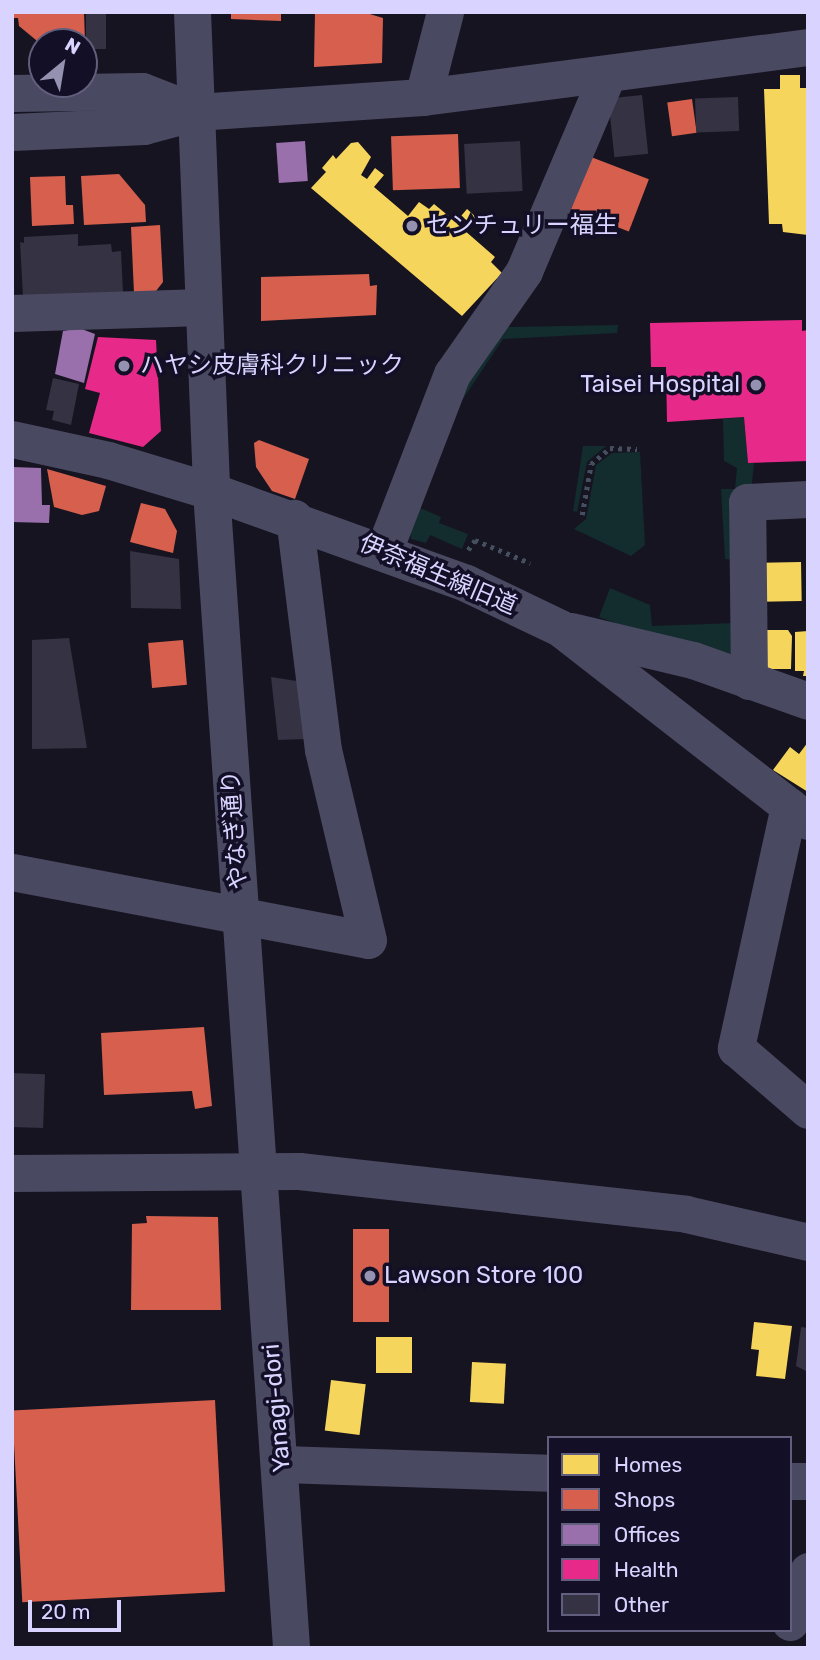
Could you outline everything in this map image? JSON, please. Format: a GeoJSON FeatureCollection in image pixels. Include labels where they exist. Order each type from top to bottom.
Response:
{"type":"FeatureCollection","features":[{"type":"Feature","properties":{"kind":"street","name":"やなぎ通り"},"geometry":{"type":"LineString","coordinates":[[192,12],[211,491],[256,1169]]}},
{"type":"Feature","properties":{"kind":"street"},"geometry":{"type":"LineString","coordinates":[[424,97],[445,12]]}},
{"type":"Feature","properties":{"kind":"street"},"geometry":{"type":"LineString","coordinates":[[12,132],[144,126],[196,112],[424,97],[808,47]]}},
{"type":"Feature","properties":{"kind":"street"},"geometry":{"type":"LineString","coordinates":[[384,550],[452,374],[524,271],[607,75]]}},
{"type":"Feature","properties":{"kind":"street"},"geometry":{"type":"LineString","coordinates":[[12,93],[142,91],[196,112]]}},
{"type":"Feature","properties":{"kind":"street"},"geometry":{"type":"LineString","coordinates":[[12,313],[203,307]]}},
{"type":"Feature","properties":{"kind":"street","name":"伊奈福生線旧道"},"geometry":{"type":"LineString","coordinates":[[12,439],[108,460],[294,518],[384,550],[560,628],[798,814]]}},
{"type":"Feature","properties":{"kind":"street"},"geometry":{"type":"LineString","coordinates":[[749,681],[747,502],[808,499]]}},
{"type":"Feature","properties":{"kind":"street"},"geometry":{"type":"LineString","coordinates":[[12,872],[241,919],[369,940],[323,750],[294,518]]}},
{"type":"Feature","properties":{"kind":"street"},"geometry":{"type":"LineString","coordinates":[[560,628],[694,660],[808,701]]}},
{"type":"Feature","properties":{"kind":"street"},"geometry":{"type":"LineString","coordinates":[[798,814],[736,1048],[804,1099]]}},
{"type":"Feature","properties":{"kind":"street"},"geometry":{"type":"LineString","coordinates":[[12,1173],[256,1169],[686,1214],[808,1242]]}},
{"type":"Feature","properties":{"kind":"street","name":"Yanagi-dori"},"geometry":{"type":"LineString","coordinates":[[256,1169],[282,1464],[291,1648]]}},
{"type":"Feature","properties":{"kind":"street"},"geometry":{"type":"LineString","coordinates":[[282,1464],[547,1473]]}},
{"type":"Feature","properties":{"kind":"street"},"geometry":{"type":"LineString","coordinates":[[792,1616],[808,1571]]}},
{"type":"Feature","properties":{"kind":"path"},"geometry":{"type":"LineString","coordinates":[[582,515],[591,464],[610,448],[637,449]]}},
{"type":"Feature","properties":{"kind":"green space"},"geometry":{"type":"Polygon","coordinates":[[[618,325],[617,333],[503,339],[459,405],[420,508],[441,517],[439,523],[468,534],[462,549],[430,535],[426,543],[411,539],[410,520],[451,402],[504,327],[618,325]]]}},
{"type":"Feature","properties":{"kind":"green space"},"geometry":{"type":"Polygon","coordinates":[[[744,417],[748,463],[754,463],[735,650],[725,659],[702,655],[599,617],[610,588],[650,605],[652,626],[735,623],[732,560],[725,559],[721,489],[735,489],[737,468],[724,461],[723,419],[744,417]]]}},
{"type":"Feature","properties":{"kind":"green space"},"geometry":{"type":"Polygon","coordinates":[[[583,446],[606,446],[587,462],[577,512],[573,511],[583,446]]]}},
{"type":"Feature","properties":{"kind":"green space"},"geometry":{"type":"Polygon","coordinates":[[[640,452],[645,545],[631,556],[574,529],[586,519],[596,465],[612,453],[640,452]]]}},
{"type":"Feature","properties":{"kind":"building: Homes"},"geometry":{"type":"Polygon","coordinates":[[[780,75],[800,75],[800,88],[808,88],[808,235],[783,232],[782,224],[769,224],[764,89],[780,89],[780,75]]]}},
{"type":"Feature","properties":{"kind":"building: Homes","name":"センチュリー福生"},"geometry":{"type":"Polygon","coordinates":[[[358,142],[371,157],[361,175],[367,179],[375,168],[384,175],[374,187],[408,216],[419,202],[429,209],[434,204],[456,222],[467,209],[476,217],[464,230],[495,257],[491,262],[502,273],[462,316],[311,188],[326,172],[322,168],[333,155],[336,159],[351,143],[358,142]]]}},
{"type":"Feature","properties":{"kind":"building: Homes"},"geometry":{"type":"Polygon","coordinates":[[[801,562],[802,601],[760,602],[759,563],[801,562]]]}},
{"type":"Feature","properties":{"kind":"building: Homes"},"geometry":{"type":"Polygon","coordinates":[[[759,630],[788,630],[792,636],[791,669],[766,669],[759,630]]]}},
{"type":"Feature","properties":{"kind":"building: Homes"},"geometry":{"type":"Polygon","coordinates":[[[808,631],[808,676],[803,676],[804,671],[795,671],[795,632],[808,631]]]}},
{"type":"Feature","properties":{"kind":"building: Homes"},"geometry":{"type":"Polygon","coordinates":[[[808,742],[808,792],[773,770],[790,747],[799,754],[808,742]]]}},
{"type":"Feature","properties":{"kind":"building: Homes"},"geometry":{"type":"Polygon","coordinates":[[[754,1322],[792,1326],[785,1379],[756,1376],[759,1350],[751,1349],[754,1322]]]}},
{"type":"Feature","properties":{"kind":"building: Homes"},"geometry":{"type":"Polygon","coordinates":[[[376,1337],[412,1337],[412,1373],[376,1373],[376,1337]]]}},
{"type":"Feature","properties":{"kind":"building: Homes"},"geometry":{"type":"Polygon","coordinates":[[[472,1362],[506,1364],[504,1404],[470,1402],[472,1362]]]}},
{"type":"Feature","properties":{"kind":"building: Homes"},"geometry":{"type":"Polygon","coordinates":[[[331,1380],[366,1384],[360,1435],[325,1431],[331,1380]]]}},
{"type":"Feature","properties":{"kind":"building: Shops"},"geometry":{"type":"Polygon","coordinates":[[[12,12],[84,12],[85,28],[28,28],[28,33],[19,26],[18,18],[12,18],[12,12]]]}},
{"type":"Feature","properties":{"kind":"building: Shops"},"geometry":{"type":"Polygon","coordinates":[[[231,12],[281,12],[281,21],[231,19],[231,12]]]}},
{"type":"Feature","properties":{"kind":"building: Shops"},"geometry":{"type":"Polygon","coordinates":[[[315,12],[363,12],[383,18],[382,63],[314,67],[315,12]]]}},
{"type":"Feature","properties":{"kind":"building: Shops"},"geometry":{"type":"Polygon","coordinates":[[[692,99],[697,133],[672,136],[667,102],[692,99]]]}},
{"type":"Feature","properties":{"kind":"building: Shops"},"geometry":{"type":"Polygon","coordinates":[[[458,134],[460,188],[393,190],[391,136],[458,134]]]}},
{"type":"Feature","properties":{"kind":"building: Shops"},"geometry":{"type":"Polygon","coordinates":[[[591,157],[649,179],[629,231],[571,209],[591,157]]]}},
{"type":"Feature","properties":{"kind":"building: Shops"},"geometry":{"type":"Polygon","coordinates":[[[119,174],[145,205],[146,222],[84,225],[81,176],[119,174]]]}},
{"type":"Feature","properties":{"kind":"building: Shops"},"geometry":{"type":"Polygon","coordinates":[[[65,176],[66,205],[73,205],[74,224],[32,226],[30,177],[65,176]]]}},
{"type":"Feature","properties":{"kind":"building: Shops"},"geometry":{"type":"Polygon","coordinates":[[[160,225],[163,282],[156,291],[134,293],[131,227],[160,225]]]}},
{"type":"Feature","properties":{"kind":"building: Shops"},"geometry":{"type":"Polygon","coordinates":[[[369,274],[370,286],[377,285],[376,315],[261,321],[261,277],[369,274]]]}},
{"type":"Feature","properties":{"kind":"building: Shops"},"geometry":{"type":"Polygon","coordinates":[[[259,440],[309,459],[295,499],[272,491],[256,467],[254,443],[259,440]]]}},
{"type":"Feature","properties":{"kind":"building: Shops"},"geometry":{"type":"Polygon","coordinates":[[[47,469],[106,486],[99,511],[82,515],[54,507],[47,469]]]}},
{"type":"Feature","properties":{"kind":"building: Shops"},"geometry":{"type":"Polygon","coordinates":[[[141,503],[165,509],[177,531],[173,553],[130,542],[141,503]]]}},
{"type":"Feature","properties":{"kind":"building: Shops"},"geometry":{"type":"Polygon","coordinates":[[[183,640],[187,685],[152,688],[148,643],[183,640]]]}},
{"type":"Feature","properties":{"kind":"building: Shops"},"geometry":{"type":"Polygon","coordinates":[[[204,1027],[212,1106],[195,1109],[192,1091],[104,1095],[101,1033],[204,1027]]]}},
{"type":"Feature","properties":{"kind":"building: Shops"},"geometry":{"type":"Polygon","coordinates":[[[146,1216],[218,1217],[221,1310],[131,1310],[132,1224],[147,1223],[146,1216]]]}},
{"type":"Feature","properties":{"kind":"building: Shops","name":"Lawson Store 100"},"geometry":{"type":"Polygon","coordinates":[[[353,1229],[389,1229],[389,1322],[353,1322],[353,1229]]]}},
{"type":"Feature","properties":{"kind":"building: Shops"},"geometry":{"type":"Polygon","coordinates":[[[215,1400],[225,1592],[22,1602],[12,1411],[215,1400]]]}},
{"type":"Feature","properties":{"kind":"building: Offices"},"geometry":{"type":"Polygon","coordinates":[[[305,141],[308,181],[279,183],[276,143],[305,141]]]}},
{"type":"Feature","properties":{"kind":"building: Offices"},"geometry":{"type":"Polygon","coordinates":[[[79,328],[95,334],[84,383],[55,374],[63,331],[79,328]]]}},
{"type":"Feature","properties":{"kind":"building: Offices"},"geometry":{"type":"Polygon","coordinates":[[[12,467],[41,468],[42,505],[50,505],[49,523],[12,522],[12,467]]]}},
{"type":"Feature","properties":{"kind":"building: Health"},"geometry":{"type":"Polygon","coordinates":[[[802,320],[802,331],[808,330],[808,461],[748,463],[744,417],[667,422],[666,367],[651,367],[650,323],[802,320]]]}},
{"type":"Feature","properties":{"kind":"building: Health"},"geometry":{"type":"Polygon","coordinates":[[[98,337],[156,340],[161,431],[143,447],[89,433],[100,393],[85,389],[98,337]]]}},
{"type":"Feature","properties":{"kind":"building: Other"},"geometry":{"type":"Polygon","coordinates":[[[86,12],[106,12],[106,49],[98,49],[98,28],[86,28],[86,12]]]}},
{"type":"Feature","properties":{"kind":"building: Other"},"geometry":{"type":"Polygon","coordinates":[[[642,95],[648,154],[614,157],[608,99],[642,95]]]}},
{"type":"Feature","properties":{"kind":"building: Other"},"geometry":{"type":"Polygon","coordinates":[[[738,97],[739,131],[696,132],[695,99],[738,97]]]}},
{"type":"Feature","properties":{"kind":"building: Other"},"geometry":{"type":"Polygon","coordinates":[[[520,141],[523,191],[467,194],[464,144],[520,141]]]}},
{"type":"Feature","properties":{"kind":"building: Other"},"geometry":{"type":"Polygon","coordinates":[[[78,234],[78,246],[111,244],[112,252],[121,251],[123,292],[23,297],[20,242],[24,243],[24,237],[78,234]]]}},
{"type":"Feature","properties":{"kind":"building: Other"},"geometry":{"type":"Polygon","coordinates":[[[53,378],[79,384],[71,425],[52,420],[54,411],[46,410],[53,378]]]}},
{"type":"Feature","properties":{"kind":"building: Other"},"geometry":{"type":"Polygon","coordinates":[[[130,551],[179,559],[181,609],[131,608],[130,551]]]}},
{"type":"Feature","properties":{"kind":"building: Other"},"geometry":{"type":"Polygon","coordinates":[[[69,638],[87,748],[32,749],[32,640],[69,638]]]}},
{"type":"Feature","properties":{"kind":"building: Other"},"geometry":{"type":"Polygon","coordinates":[[[271,677],[303,682],[305,739],[278,740],[271,677]]]}},
{"type":"Feature","properties":{"kind":"building: Other"},"geometry":{"type":"Polygon","coordinates":[[[12,1073],[45,1074],[43,1128],[12,1127],[12,1073]]]}},
{"type":"Feature","properties":{"kind":"building: Other"},"geometry":{"type":"Polygon","coordinates":[[[801,1327],[808,1328],[808,1372],[796,1366],[801,1327]]]}},
{"type":"Feature","properties":{"kind":"place","name":"センチュリー福生"},"geometry":{"type":"Point","coordinates":[412,226]}},
{"type":"Feature","properties":{"kind":"place","name":"ハヤシ皮膚科クリニック"},"geometry":{"type":"Point","coordinates":[124,366]}},
{"type":"Feature","properties":{"kind":"place","name":"Taisei Hospital"},"geometry":{"type":"Point","coordinates":[756,385]}},
{"type":"Feature","properties":{"kind":"place","name":"Lawson Store 100"},"geometry":{"type":"Point","coordinates":[370,1276]}}]}
